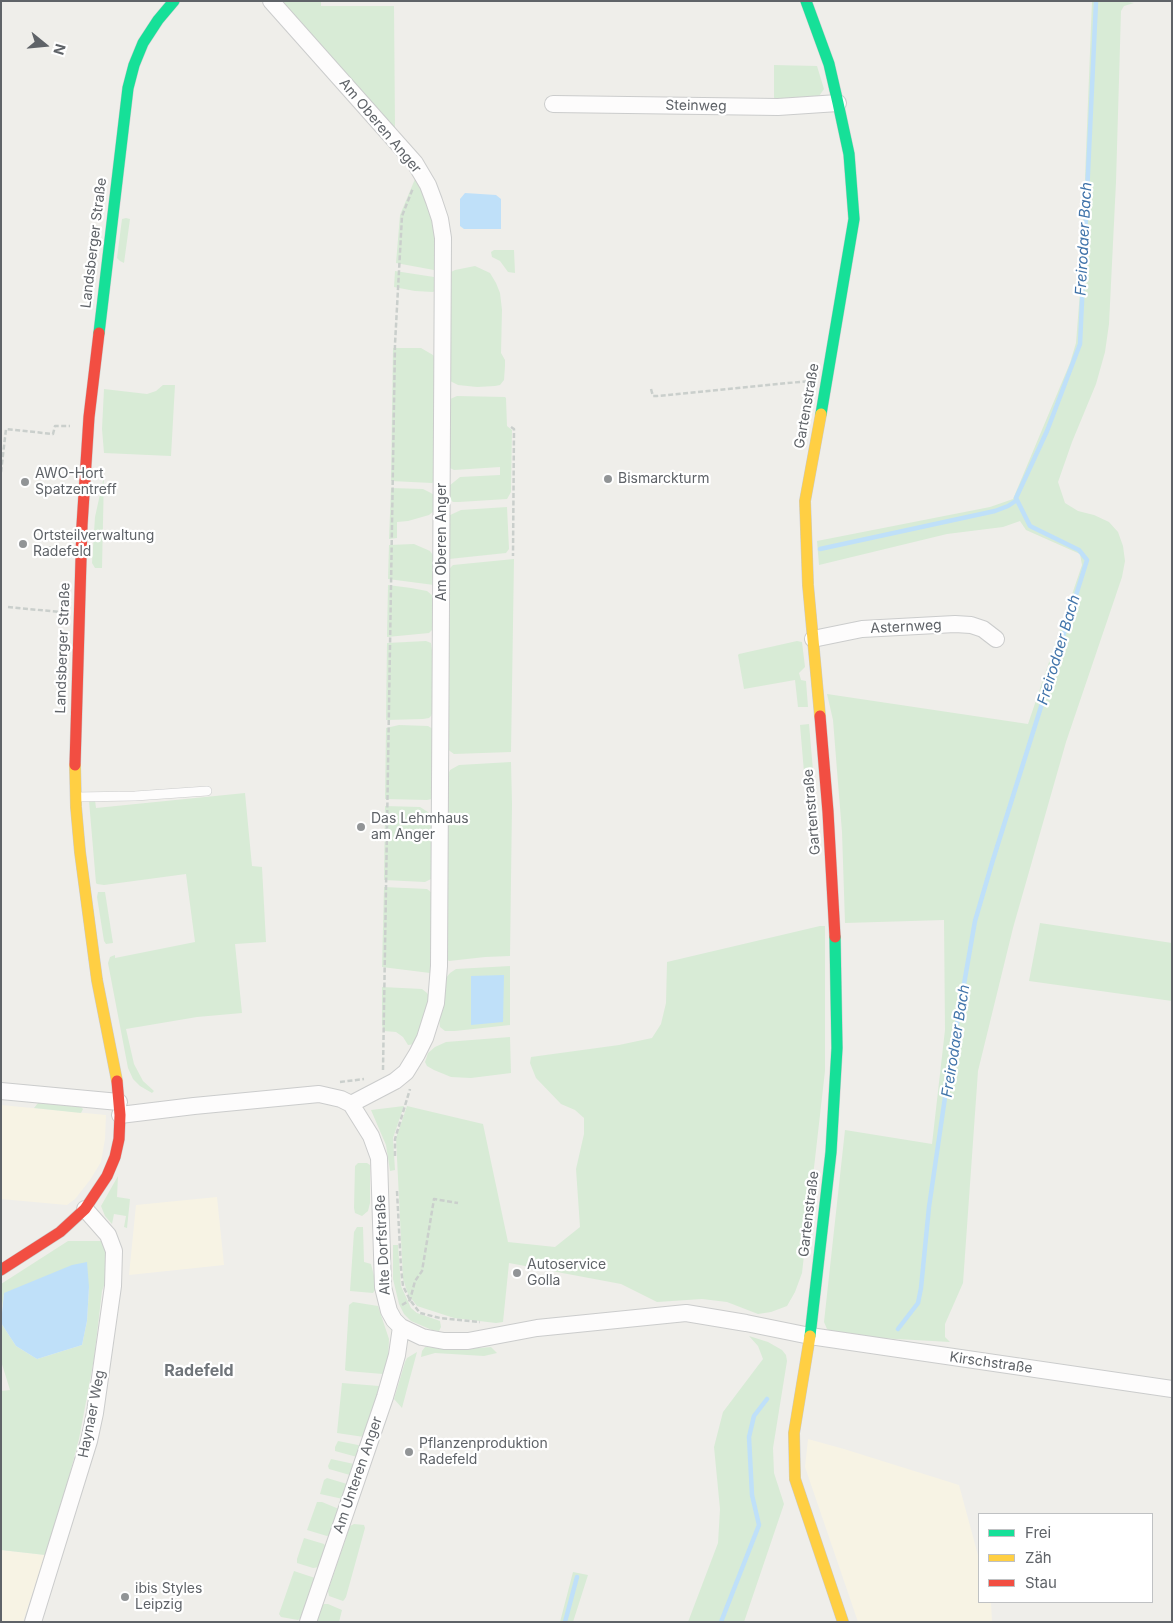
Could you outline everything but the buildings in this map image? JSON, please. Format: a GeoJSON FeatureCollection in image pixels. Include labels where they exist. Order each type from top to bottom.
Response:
{"type":"FeatureCollection","features":[{"type":"Feature","properties":{"kind":"main road","name":"Landsberger Straße"},"geometry":{"type":"LineString","coordinates":[[1,1270],[60,1232],[85,1209],[107,1176],[115,1157],[119,1139],[120,1109],[117,1083],[95,961],[80,852],[76,797],[76,712],[81,549],[89,427],[128,88],[134,65],[143,43],[158,20],[174,1]]}},
{"type":"Feature","properties":{"kind":"main road","name":"Gartenstraße"},"geometry":{"type":"LineString","coordinates":[[806,1],[829,64],[838,103],[848,154],[854,219],[828,380],[805,501],[808,586],[835,919],[837,1048],[831,1152],[810,1336],[794,1434],[795,1479],[843,1622]]}},
{"type":"Feature","properties":{"kind":"street","name":"Am Oberen Anger"},"geometry":{"type":"LineString","coordinates":[[271,1],[415,163],[428,185],[440,219],[444,238],[439,966],[436,1003],[431,1023],[417,1054],[406,1072],[389,1084],[351,1104]]}},
{"type":"Feature","properties":{"kind":"street","name":"Steinweg"},"geometry":{"type":"LineString","coordinates":[[553,104],[778,106],[838,103]]}},
{"type":"Feature","properties":{"kind":"street","name":"Asternweg"},"geometry":{"type":"LineString","coordinates":[[813,639],[862,629],[954,624],[983,629],[996,639]]}},
{"type":"Feature","properties":{"kind":"street"},"geometry":{"type":"LineString","coordinates":[[1,1091],[120,1109],[194,1106],[319,1094],[342,1099],[351,1104]]}},
{"type":"Feature","properties":{"kind":"street","name":"Alte Dorfstraße"},"geometry":{"type":"LineString","coordinates":[[351,1104],[371,1136],[379,1158],[383,1287],[388,1311],[401,1327]]}},
{"type":"Feature","properties":{"kind":"street","name":"Haynaer Weg"},"geometry":{"type":"LineString","coordinates":[[33,1622],[90,1441],[113,1286],[114,1251],[108,1235],[85,1209]]}},
{"type":"Feature","properties":{"kind":"street"},"geometry":{"type":"LineString","coordinates":[[401,1327],[422,1336],[444,1341],[468,1341],[537,1328],[686,1313],[810,1336]]}},
{"type":"Feature","properties":{"kind":"street","name":"Am Unteren Anger"},"geometry":{"type":"LineString","coordinates":[[308,1622],[386,1397],[397,1355],[401,1327]]}},
{"type":"Feature","properties":{"kind":"street","name":"Kirschstraße"},"geometry":{"type":"LineString","coordinates":[[810,1336],[1172,1389]]}},
{"type":"Feature","properties":{"kind":"lane"},"geometry":{"type":"LineString","coordinates":[[76,797],[135,796],[207,791]]}},
{"type":"Feature","properties":{"kind":"path"},"geometry":{"type":"LineString","coordinates":[[383,1073],[395,344],[402,216],[420,171]]}},
{"type":"Feature","properties":{"kind":"path"},"geometry":{"type":"LineString","coordinates":[[651,389],[653,396],[657,396],[828,380]]}},
{"type":"Feature","properties":{"kind":"path"},"geometry":{"type":"LineString","coordinates":[[1,472],[6,429],[53,434],[54,426],[89,427]]}},
{"type":"Feature","properties":{"kind":"path"},"geometry":{"type":"LineString","coordinates":[[511,427],[514,429],[513,556]]}},
{"type":"Feature","properties":{"kind":"path"},"geometry":{"type":"LineString","coordinates":[[33,547],[81,549]]}},
{"type":"Feature","properties":{"kind":"path"},"geometry":{"type":"LineString","coordinates":[[8,607],[79,614]]}},
{"type":"Feature","properties":{"kind":"path"},"geometry":{"type":"LineString","coordinates":[[339,1082],[365,1079]]}},
{"type":"Feature","properties":{"kind":"path"},"geometry":{"type":"LineString","coordinates":[[396,1159],[395,1139],[412,1084]]}},
{"type":"Feature","properties":{"kind":"path"},"geometry":{"type":"LineString","coordinates":[[397,1188],[403,1286],[410,1300],[420,1313],[440,1318],[488,1323]]}},
{"type":"Feature","properties":{"kind":"path"},"geometry":{"type":"LineString","coordinates":[[410,1300],[415,1281],[422,1271],[434,1199],[458,1203]]}},
{"type":"Feature","properties":{"kind":"shaded area"},"geometry":{"type":"Polygon","coordinates":[[[1,1105],[106,1115],[105,1139],[101,1162],[75,1199],[67,1205],[1,1199],[1,1105]]]}},
{"type":"Feature","properties":{"kind":"shaded area"},"geometry":{"type":"Polygon","coordinates":[[[217,1197],[224,1265],[129,1275],[136,1205],[217,1197]]]}},
{"type":"Feature","properties":{"kind":"shaded area"},"geometry":{"type":"Polygon","coordinates":[[[808,1439],[959,1485],[978,1555],[978,1603],[991,1603],[992,1622],[858,1622],[805,1467],[808,1439]]]}},
{"type":"Feature","properties":{"kind":"shaded area"},"geometry":{"type":"Polygon","coordinates":[[[1,1550],[45,1555],[23,1622],[1,1622],[1,1550]]]}},
{"type":"Feature","properties":{"kind":"green space"},"geometry":{"type":"Polygon","coordinates":[[[283,1],[321,1],[321,6],[394,6],[395,128],[292,14],[283,1]]]}},
{"type":"Feature","properties":{"kind":"green space"},"geometry":{"type":"Polygon","coordinates":[[[1092,1],[1134,3],[1124,6],[1121,11],[1116,182],[1109,324],[1105,352],[1096,384],[1058,482],[1065,503],[1078,511],[1094,515],[1109,522],[1118,532],[1123,546],[1125,561],[1122,577],[1066,742],[1013,928],[978,1071],[963,1283],[945,1324],[945,1337],[950,1342],[879,1338],[831,1332],[827,1329],[824,1322],[845,1130],[932,1144],[945,1030],[944,920],[845,923],[842,832],[833,720],[827,694],[1028,724],[1082,565],[1080,554],[1026,530],[1020,521],[1003,527],[947,534],[819,565],[817,541],[990,507],[1013,499],[1070,363],[1076,343],[1081,279],[1092,1]]]}},
{"type":"Feature","properties":{"kind":"green space"},"geometry":{"type":"Polygon","coordinates":[[[774,65],[817,66],[824,89],[817,99],[774,102],[774,65]]]}},
{"type":"Feature","properties":{"kind":"green space"},"geometry":{"type":"Polygon","coordinates":[[[415,179],[424,191],[435,223],[436,262],[434,270],[396,263],[400,215],[415,179]]]}},
{"type":"Feature","properties":{"kind":"green space"},"geometry":{"type":"Polygon","coordinates":[[[122,219],[130,219],[124,263],[117,258],[122,219]]]}},
{"type":"Feature","properties":{"kind":"green space"},"geometry":{"type":"Polygon","coordinates":[[[494,250],[514,250],[515,273],[508,272],[500,261],[492,257],[491,252],[494,250]]]}},
{"type":"Feature","properties":{"kind":"green space"},"geometry":{"type":"Polygon","coordinates":[[[475,266],[490,273],[500,293],[502,310],[501,353],[505,360],[505,366],[504,380],[500,385],[495,386],[458,385],[450,381],[447,278],[455,270],[475,266]]]}},
{"type":"Feature","properties":{"kind":"green space"},"geometry":{"type":"Polygon","coordinates":[[[395,271],[434,277],[436,280],[435,291],[415,291],[394,287],[395,271]]]}},
{"type":"Feature","properties":{"kind":"green space"},"geometry":{"type":"Polygon","coordinates":[[[393,348],[421,348],[435,358],[434,482],[432,483],[391,481],[393,348]]]}},
{"type":"Feature","properties":{"kind":"green space"},"geometry":{"type":"Polygon","coordinates":[[[163,385],[175,385],[171,456],[104,453],[102,429],[104,389],[147,394],[156,391],[163,385]]]}},
{"type":"Feature","properties":{"kind":"green space"},"geometry":{"type":"Polygon","coordinates":[[[457,396],[506,398],[507,426],[512,430],[511,492],[507,499],[453,502],[448,498],[449,486],[460,477],[500,475],[500,467],[454,470],[448,467],[448,400],[457,396]]]}},
{"type":"Feature","properties":{"kind":"green space"},"geometry":{"type":"Polygon","coordinates":[[[104,476],[102,568],[95,568],[92,563],[95,517],[104,476]]]}},
{"type":"Feature","properties":{"kind":"green space"},"geometry":{"type":"Polygon","coordinates":[[[391,488],[423,489],[435,496],[434,511],[429,515],[397,522],[397,538],[389,539],[391,488]]]}},
{"type":"Feature","properties":{"kind":"green space"},"geometry":{"type":"Polygon","coordinates":[[[507,507],[509,549],[506,553],[449,559],[448,516],[461,510],[507,507]]]}},
{"type":"Feature","properties":{"kind":"green space"},"geometry":{"type":"Polygon","coordinates":[[[414,544],[430,551],[435,558],[434,585],[388,579],[389,545],[414,544]]]}},
{"type":"Feature","properties":{"kind":"green space"},"geometry":{"type":"Polygon","coordinates":[[[514,559],[511,752],[454,754],[447,749],[448,570],[453,565],[514,559]]]}},
{"type":"Feature","properties":{"kind":"green space"},"geometry":{"type":"Polygon","coordinates":[[[388,585],[427,591],[433,596],[435,600],[433,629],[429,633],[387,637],[388,585]]]}},
{"type":"Feature","properties":{"kind":"green space"},"geometry":{"type":"Polygon","coordinates":[[[426,641],[431,643],[433,657],[433,711],[431,716],[423,719],[386,720],[387,643],[426,641]]]}},
{"type":"Feature","properties":{"kind":"green space"},"geometry":{"type":"Polygon","coordinates":[[[797,641],[802,642],[805,667],[799,673],[801,680],[806,681],[808,707],[798,707],[795,680],[744,689],[739,654],[797,641]]]}},
{"type":"Feature","properties":{"kind":"green space"},"geometry":{"type":"Polygon","coordinates":[[[809,724],[814,782],[805,784],[800,725],[809,724]]]}},
{"type":"Feature","properties":{"kind":"green space"},"geometry":{"type":"Polygon","coordinates":[[[399,725],[428,726],[433,729],[432,799],[385,799],[386,728],[399,725]]]}},
{"type":"Feature","properties":{"kind":"green space"},"geometry":{"type":"Polygon","coordinates":[[[511,762],[510,956],[449,961],[446,959],[446,779],[450,770],[459,765],[511,762]]]}},
{"type":"Feature","properties":{"kind":"green space"},"geometry":{"type":"Polygon","coordinates":[[[245,793],[252,866],[262,867],[266,942],[235,944],[242,1013],[197,1017],[126,1029],[134,1064],[143,1081],[154,1091],[152,1093],[133,1079],[128,1068],[108,963],[110,957],[115,955],[115,958],[195,942],[186,874],[104,885],[97,884],[89,801],[95,800],[96,808],[245,793]]]}},
{"type":"Feature","properties":{"kind":"green space"},"geometry":{"type":"Polygon","coordinates":[[[385,806],[420,807],[431,814],[434,821],[433,876],[431,879],[425,882],[384,880],[385,806]]]}},
{"type":"Feature","properties":{"kind":"green space"},"geometry":{"type":"Polygon","coordinates":[[[384,887],[427,889],[431,892],[432,971],[430,973],[382,967],[384,887]]]}},
{"type":"Feature","properties":{"kind":"green space"},"geometry":{"type":"Polygon","coordinates":[[[98,892],[105,892],[113,943],[106,944],[104,941],[97,897],[98,892]]]}},
{"type":"Feature","properties":{"kind":"green space"},"geometry":{"type":"Polygon","coordinates":[[[1040,923],[1172,943],[1172,1001],[1029,981],[1040,923]]]}},
{"type":"Feature","properties":{"kind":"green space"},"geometry":{"type":"Polygon","coordinates":[[[825,926],[825,1071],[802,1273],[787,1306],[771,1312],[758,1314],[727,1302],[702,1299],[657,1302],[621,1284],[509,1263],[503,1322],[496,1323],[454,1318],[417,1306],[408,1294],[403,1279],[396,1138],[407,1106],[483,1124],[508,1242],[555,1247],[580,1227],[576,1169],[584,1134],[584,1118],[575,1110],[561,1104],[536,1078],[530,1063],[531,1057],[619,1045],[652,1038],[661,1024],[666,1003],[667,962],[825,926]]]}},
{"type":"Feature","properties":{"kind":"green space"},"geometry":{"type":"Polygon","coordinates":[[[510,966],[510,1025],[455,1031],[445,1031],[440,1027],[439,1019],[445,979],[450,973],[456,969],[510,966]]]}},
{"type":"Feature","properties":{"kind":"green space"},"geometry":{"type":"Polygon","coordinates":[[[382,987],[422,989],[430,998],[416,1044],[408,1045],[403,1037],[396,1032],[384,1031],[382,1025],[382,987]]]}},
{"type":"Feature","properties":{"kind":"green space"},"geometry":{"type":"Polygon","coordinates":[[[510,1037],[511,1073],[471,1078],[451,1077],[427,1066],[425,1062],[428,1053],[446,1042],[510,1037]]]}},
{"type":"Feature","properties":{"kind":"green space"},"geometry":{"type":"Polygon","coordinates":[[[38,1103],[81,1107],[83,1109],[81,1113],[34,1108],[38,1103]]]}},
{"type":"Feature","properties":{"kind":"green space"},"geometry":{"type":"Polygon","coordinates":[[[404,1106],[393,1138],[395,1170],[390,1171],[386,1145],[371,1110],[404,1106]]]}},
{"type":"Feature","properties":{"kind":"green space"},"geometry":{"type":"Polygon","coordinates":[[[358,1163],[370,1165],[370,1203],[368,1211],[362,1216],[355,1213],[354,1208],[355,1166],[358,1163]]]}},
{"type":"Feature","properties":{"kind":"green space"},"geometry":{"type":"Polygon","coordinates":[[[118,1176],[117,1197],[130,1199],[127,1228],[124,1227],[126,1216],[114,1214],[112,1224],[105,1216],[101,1206],[118,1176]]]}},
{"type":"Feature","properties":{"kind":"green space"},"geometry":{"type":"Polygon","coordinates":[[[357,1227],[363,1227],[364,1262],[371,1264],[377,1287],[373,1293],[350,1291],[354,1232],[357,1227]]]}},
{"type":"Feature","properties":{"kind":"green space"},"geometry":{"type":"Polygon","coordinates":[[[68,1241],[102,1241],[106,1250],[106,1280],[102,1291],[94,1359],[79,1439],[45,1555],[1,1550],[1,1391],[10,1390],[1,1361],[1,1323],[16,1346],[37,1359],[82,1345],[87,1321],[89,1287],[4,1293],[1,1314],[1,1284],[68,1241]]]}},
{"type":"Feature","properties":{"kind":"green space"},"geometry":{"type":"Polygon","coordinates":[[[393,1245],[398,1245],[401,1286],[411,1308],[417,1313],[440,1321],[441,1327],[439,1331],[411,1321],[404,1314],[399,1304],[393,1279],[393,1245]]]}},
{"type":"Feature","properties":{"kind":"green space"},"geometry":{"type":"Polygon","coordinates":[[[353,1302],[378,1306],[389,1339],[388,1365],[386,1372],[383,1374],[345,1370],[349,1305],[353,1302]]]}},
{"type":"Feature","properties":{"kind":"green space"},"geometry":{"type":"Polygon","coordinates":[[[749,1336],[768,1342],[782,1350],[786,1355],[787,1361],[773,1448],[774,1473],[784,1504],[744,1622],[688,1622],[718,1543],[720,1509],[714,1447],[723,1412],[763,1359],[758,1346],[749,1336]]]}},
{"type":"Feature","properties":{"kind":"green space"},"geometry":{"type":"Polygon","coordinates":[[[425,1347],[491,1347],[497,1353],[484,1356],[435,1353],[421,1357],[425,1347]]]}},
{"type":"Feature","properties":{"kind":"green space"},"geometry":{"type":"Polygon","coordinates":[[[417,1352],[402,1408],[394,1399],[405,1362],[407,1358],[417,1352]]]}},
{"type":"Feature","properties":{"kind":"green space"},"geometry":{"type":"Polygon","coordinates":[[[342,1383],[379,1386],[380,1388],[364,1437],[337,1433],[342,1383]]]}},
{"type":"Feature","properties":{"kind":"green space"},"geometry":{"type":"Polygon","coordinates":[[[338,1441],[362,1447],[357,1457],[335,1451],[338,1441]]]}},
{"type":"Feature","properties":{"kind":"green space"},"geometry":{"type":"Polygon","coordinates":[[[331,1459],[354,1464],[350,1475],[329,1469],[328,1466],[331,1459]]]}},
{"type":"Feature","properties":{"kind":"green space"},"geometry":{"type":"Polygon","coordinates":[[[327,1478],[347,1484],[343,1499],[320,1494],[324,1480],[327,1478]]]}},
{"type":"Feature","properties":{"kind":"green space"},"geometry":{"type":"Polygon","coordinates":[[[317,1502],[322,1502],[339,1509],[330,1535],[327,1536],[307,1530],[317,1502]]]}},
{"type":"Feature","properties":{"kind":"green space"},"geometry":{"type":"Polygon","coordinates":[[[354,1524],[364,1525],[365,1528],[346,1597],[343,1601],[329,1596],[328,1591],[350,1526],[354,1524]]]}},
{"type":"Feature","properties":{"kind":"green space"},"geometry":{"type":"Polygon","coordinates":[[[304,1538],[324,1544],[326,1547],[320,1567],[313,1568],[297,1563],[304,1538]]]}},
{"type":"Feature","properties":{"kind":"green space"},"geometry":{"type":"Polygon","coordinates":[[[294,1571],[315,1578],[302,1617],[298,1620],[281,1617],[279,1614],[294,1571]]]}},
{"type":"Feature","properties":{"kind":"green space"},"geometry":{"type":"Polygon","coordinates":[[[573,1572],[588,1575],[573,1622],[560,1622],[573,1572]]]}},
{"type":"Feature","properties":{"kind":"green space"},"geometry":{"type":"Polygon","coordinates":[[[324,1604],[342,1610],[339,1622],[316,1622],[321,1606],[324,1604]]]}},
{"type":"Feature","properties":{"kind":"water"},"geometry":{"type":"Polygon","coordinates":[[[465,193],[496,195],[501,199],[501,229],[464,229],[460,226],[460,199],[465,193]]]}},
{"type":"Feature","properties":{"kind":"water"},"geometry":{"type":"Polygon","coordinates":[[[504,975],[503,1022],[471,1025],[471,976],[504,975]]]}},
{"type":"Feature","properties":{"kind":"water"},"geometry":{"type":"Polygon","coordinates":[[[87,1262],[89,1287],[87,1321],[82,1345],[37,1359],[16,1346],[1,1323],[4,1293],[72,1265],[87,1262]]]}},
{"type":"Feature","properties":{"kind":"waterway","name":"Freirodaer Bach"},"geometry":{"type":"LineString","coordinates":[[898,1329],[918,1303],[921,1288],[929,1207],[949,1070],[975,921],[1087,560],[1079,550],[1030,526],[1016,498],[1047,431],[1080,344],[1096,2]]}},
{"type":"Feature","properties":{"kind":"waterway"},"geometry":{"type":"LineString","coordinates":[[820,549],[995,511],[1017,500]]}},
{"type":"Feature","properties":{"kind":"waterway","name":"Freirodaer Bach"},"geometry":{"type":"LineString","coordinates":[[721,1622],[759,1525],[752,1495],[749,1437],[754,1416],[767,1399]]}},
{"type":"Feature","properties":{"kind":"waterway"},"geometry":{"type":"LineString","coordinates":[[565,1622],[577,1577]]}},
{"type":"Feature","properties":{"kind":"traffic: fast"},"geometry":{"type":"LineString","coordinates":[[99,333],[128,88],[134,65],[143,43],[158,20],[174,1]]}},
{"type":"Feature","properties":{"kind":"traffic: fast"},"geometry":{"type":"LineString","coordinates":[[806,1],[829,64],[838,103],[849,154],[854,219],[821,414]]}},
{"type":"Feature","properties":{"kind":"traffic: fast"},"geometry":{"type":"LineString","coordinates":[[810,1336],[831,1152],[837,1048],[835,937]]}},
{"type":"Feature","properties":{"kind":"traffic: slow"},"geometry":{"type":"LineString","coordinates":[[820,716],[808,585],[805,501],[821,414]]}},
{"type":"Feature","properties":{"kind":"traffic: slow"},"geometry":{"type":"LineString","coordinates":[[75,765],[80,852],[97,980],[117,1081]]}},
{"type":"Feature","properties":{"kind":"traffic: slow"},"geometry":{"type":"LineString","coordinates":[[810,1336],[794,1433],[795,1479],[843,1622]]}},
{"type":"Feature","properties":{"kind":"traffic: jam"},"geometry":{"type":"LineString","coordinates":[[75,765],[82,525],[89,417],[99,333]]}},
{"type":"Feature","properties":{"kind":"traffic: jam"},"geometry":{"type":"LineString","coordinates":[[820,716],[835,937]]}},
{"type":"Feature","properties":{"kind":"traffic: jam"},"geometry":{"type":"LineString","coordinates":[[1,1270],[60,1232],[85,1209],[107,1176],[115,1157],[119,1139],[120,1115],[117,1081]]}},
{"type":"Feature","properties":{"kind":"place","name":"Bismarckturm"},"geometry":{"type":"Point","coordinates":[608,479]}},
{"type":"Feature","properties":{"kind":"place","name":"AWO-Hort Spatzentreff"},"geometry":{"type":"Point","coordinates":[25,482]}},
{"type":"Feature","properties":{"kind":"place","name":"Ortsteilverwaltung Radefeld"},"geometry":{"type":"Point","coordinates":[23,544]}},
{"type":"Feature","properties":{"kind":"place","name":"Das Lehmhaus am Anger"},"geometry":{"type":"Point","coordinates":[361,827]}},
{"type":"Feature","properties":{"kind":"place","name":"Autoservice Golla"},"geometry":{"type":"Point","coordinates":[517,1273]}},
{"type":"Feature","properties":{"kind":"place","name":"Pflanzenproduktion Radefeld"},"geometry":{"type":"Point","coordinates":[409,1452]}},
{"type":"Feature","properties":{"kind":"place","name":"ibis Styles Leipzig"},"geometry":{"type":"Point","coordinates":[125,1597]}},
{"type":"Feature","properties":{"kind":"district","name":"Radefeld"},"geometry":{"type":"Point","coordinates":[199,1371]}}]}
